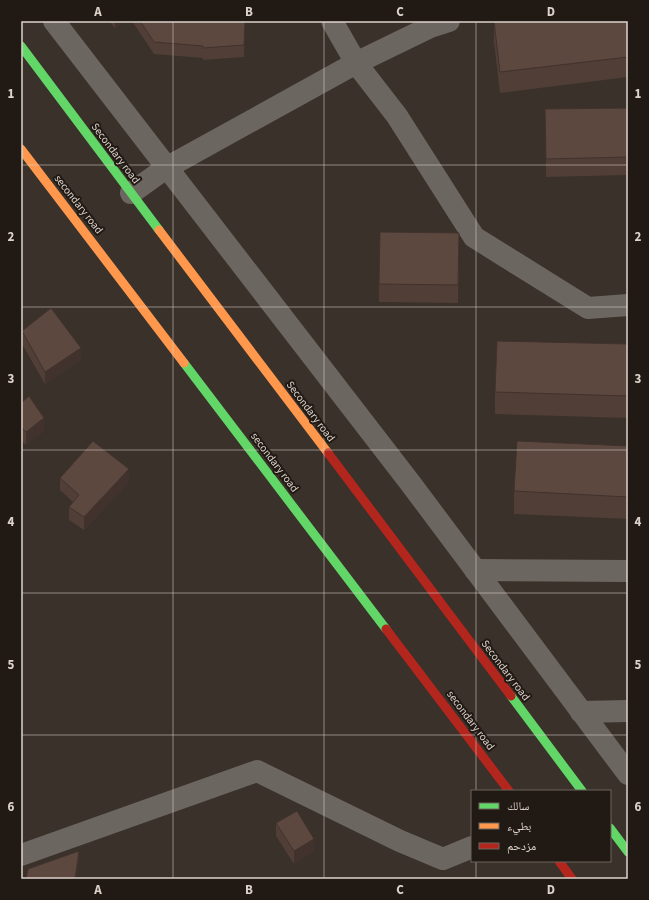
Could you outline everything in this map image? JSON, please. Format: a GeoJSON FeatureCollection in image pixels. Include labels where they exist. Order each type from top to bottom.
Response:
{"type":"FeatureCollection","features":[{"type":"Feature","properties":{"kind":"main road","name":"Secondary road"},"geometry":{"type":"LineString","coordinates":[[21,46],[581,790]]}},
{"type":"Feature","properties":{"kind":"main road","name":"secondary road"},"geometry":{"type":"LineString","coordinates":[[21,148],[508,790]]}},
{"type":"Feature","properties":{"kind":"main road"},"geometry":{"type":"LineString","coordinates":[[611,829],[628,852]]}},
{"type":"Feature","properties":{"kind":"main road"},"geometry":{"type":"LineString","coordinates":[[560,862],[572,879]]}},
{"type":"Feature","properties":{"kind":"street"},"geometry":{"type":"LineString","coordinates":[[54,21],[475,570],[628,774]]}},
{"type":"Feature","properties":{"kind":"street"},"geometry":{"type":"LineString","coordinates":[[332,21],[356,63],[397,116],[474,237],[588,308],[628,305]]}},
{"type":"Feature","properties":{"kind":"street"},"geometry":{"type":"LineString","coordinates":[[131,193],[166,168],[356,63],[430,27],[449,21]]}},
{"type":"Feature","properties":{"kind":"street"},"geometry":{"type":"LineString","coordinates":[[475,570],[628,571]]}},
{"type":"Feature","properties":{"kind":"street"},"geometry":{"type":"LineString","coordinates":[[581,712],[628,711]]}},
{"type":"Feature","properties":{"kind":"street"},"geometry":{"type":"LineString","coordinates":[[21,855],[257,771],[400,841],[444,859],[471,847]]}},
{"type":"Feature","properties":{"kind":"building"},"geometry":{"type":"Polygon","coordinates":[[[140,21],[245,21],[244,45],[203,48],[203,46],[154,42],[140,21]]]}},
{"type":"Feature","properties":{"kind":"building"},"geometry":{"type":"Polygon","coordinates":[[[494,21],[628,21],[628,57],[500,72],[494,21]]]}},
{"type":"Feature","properties":{"kind":"building"},"geometry":{"type":"Polygon","coordinates":[[[628,108],[628,157],[546,159],[545,109],[628,108]]]}},
{"type":"Feature","properties":{"kind":"building"},"geometry":{"type":"Polygon","coordinates":[[[380,232],[459,233],[458,285],[379,284],[380,232]]]}},
{"type":"Feature","properties":{"kind":"building"},"geometry":{"type":"Polygon","coordinates":[[[51,308],[81,348],[45,372],[22,331],[51,308]]]}},
{"type":"Feature","properties":{"kind":"building"},"geometry":{"type":"Polygon","coordinates":[[[497,341],[628,344],[628,396],[495,392],[497,341]]]}},
{"type":"Feature","properties":{"kind":"building"},"geometry":{"type":"Polygon","coordinates":[[[29,396],[44,418],[26,432],[21,427],[21,403],[29,396]]]}},
{"type":"Feature","properties":{"kind":"building"},"geometry":{"type":"Polygon","coordinates":[[[93,441],[129,469],[84,517],[69,507],[79,495],[60,478],[93,441]]]}},
{"type":"Feature","properties":{"kind":"building"},"geometry":{"type":"Polygon","coordinates":[[[517,441],[628,446],[628,497],[514,491],[517,441]]]}},
{"type":"Feature","properties":{"kind":"building"},"geometry":{"type":"Polygon","coordinates":[[[297,811],[314,839],[294,851],[276,823],[297,811]]]}},
{"type":"Feature","properties":{"kind":"building"},"geometry":{"type":"Polygon","coordinates":[[[79,851],[75,879],[26,879],[28,869],[79,851]]]}},
{"type":"Feature","properties":{"kind":"traffic: fast"},"geometry":{"type":"LineString","coordinates":[[21,46],[159,230]]}},
{"type":"Feature","properties":{"kind":"traffic: fast"},"geometry":{"type":"LineString","coordinates":[[184,363],[386,629]]}},
{"type":"Feature","properties":{"kind":"traffic: fast"},"geometry":{"type":"LineString","coordinates":[[511,696],[581,790]]}},
{"type":"Feature","properties":{"kind":"traffic: fast"},"geometry":{"type":"LineString","coordinates":[[611,829],[628,852]]}},
{"type":"Feature","properties":{"kind":"traffic: slow"},"geometry":{"type":"LineString","coordinates":[[21,149],[184,363]]}},
{"type":"Feature","properties":{"kind":"traffic: slow"},"geometry":{"type":"LineString","coordinates":[[159,230],[328,453]]}},
{"type":"Feature","properties":{"kind":"traffic: jam"},"geometry":{"type":"LineString","coordinates":[[328,453],[511,696]]}},
{"type":"Feature","properties":{"kind":"traffic: jam"},"geometry":{"type":"LineString","coordinates":[[386,629],[508,790]]}},
{"type":"Feature","properties":{"kind":"traffic: jam"},"geometry":{"type":"LineString","coordinates":[[560,862],[572,879]]}}]}
